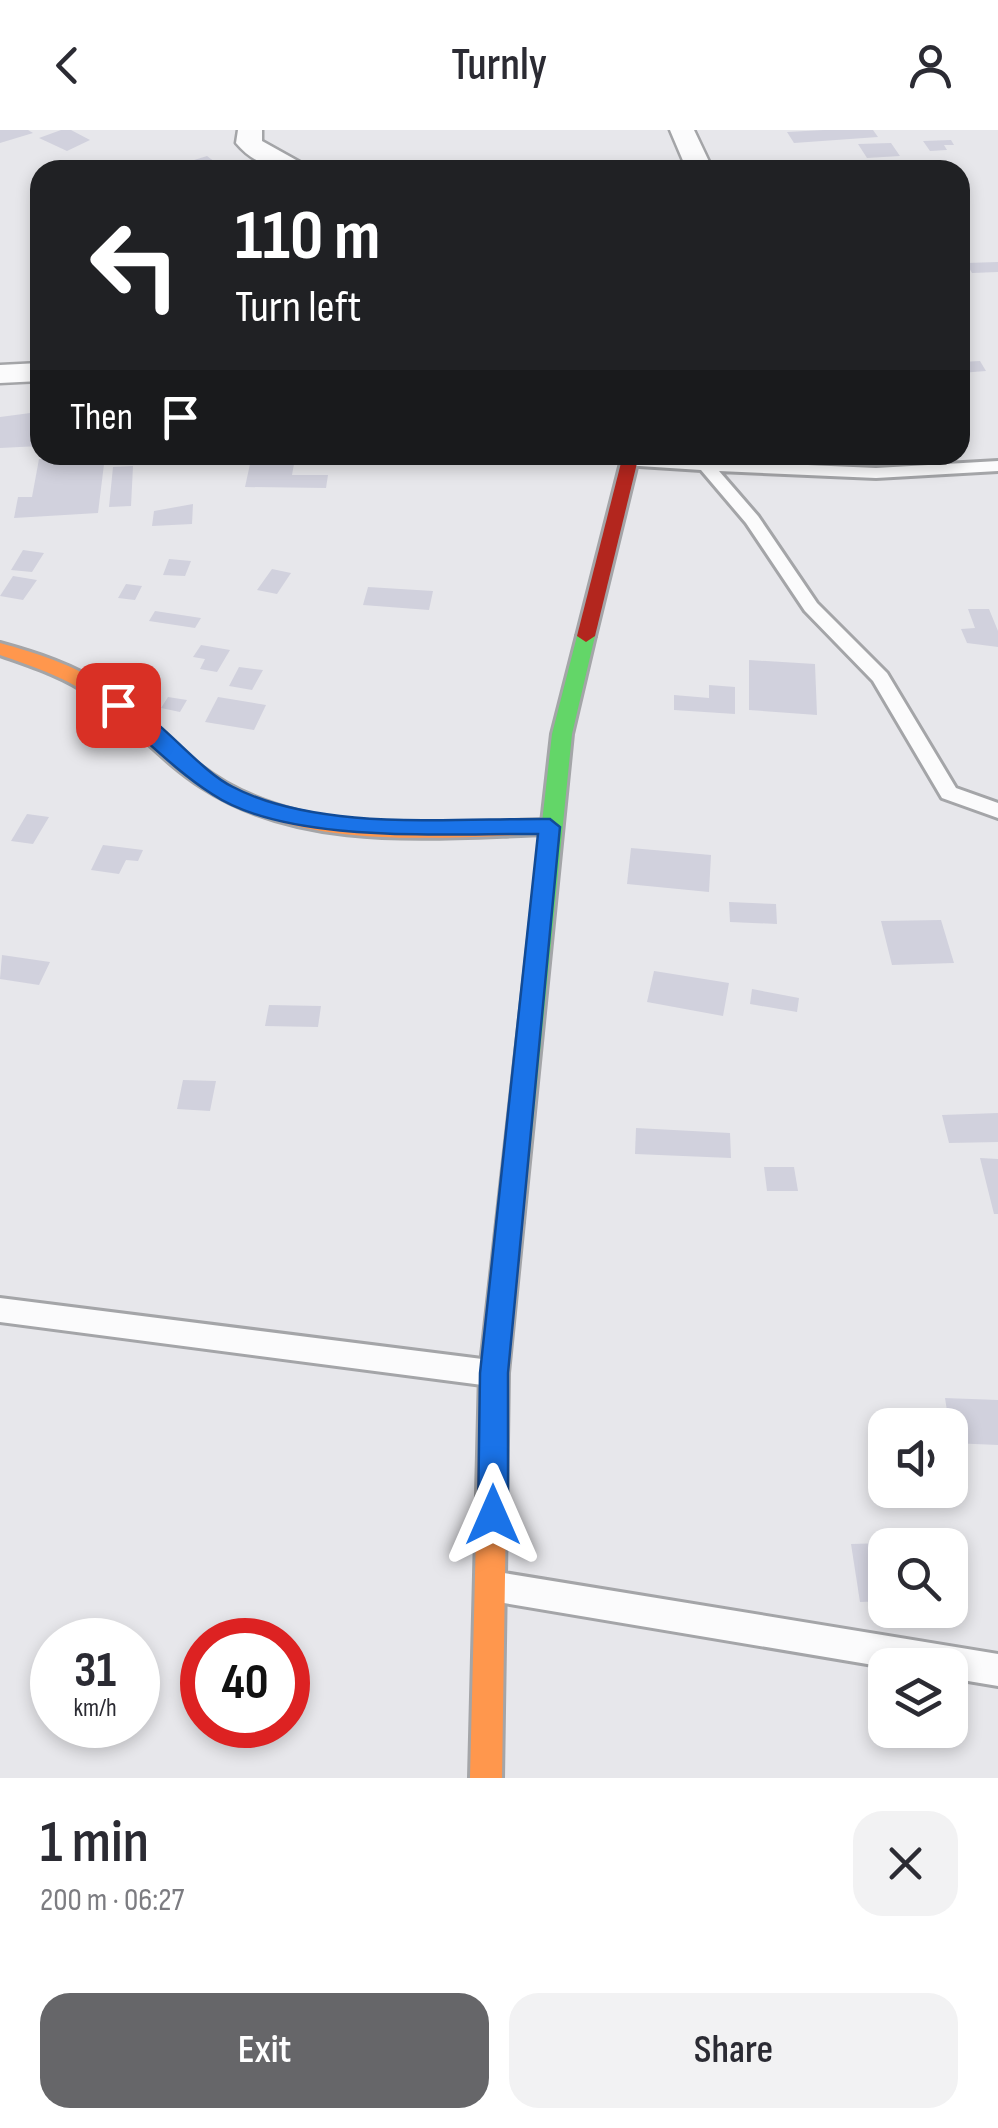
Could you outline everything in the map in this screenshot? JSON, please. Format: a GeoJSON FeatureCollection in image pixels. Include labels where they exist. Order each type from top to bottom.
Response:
{"type":"FeatureCollection","features":[{"type":"Feature","properties":{"kind":"street"},"geometry":{"type":"LineString","coordinates":[[250,130],[249,144],[274,160]]}},
{"type":"Feature","properties":{"kind":"street"},"geometry":{"type":"LineString","coordinates":[[682,130],[696,160]]}},
{"type":"Feature","properties":{"kind":"street"},"geometry":{"type":"LineString","coordinates":[[0,374],[30,372]]}},
{"type":"Feature","properties":{"kind":"street"},"geometry":{"type":"LineString","coordinates":[[486,1778],[494,1373],[550,827],[566,717],[628,465]]}},
{"type":"Feature","properties":{"kind":"street"},"geometry":{"type":"LineString","coordinates":[[0,648],[64,670],[94,688],[220,790],[258,809],[354,824],[550,827]]}},
{"type":"Feature","properties":{"kind":"lane"},"geometry":{"type":"LineString","coordinates":[[705,465],[876,473],[998,466]]}},
{"type":"Feature","properties":{"kind":"lane"},"geometry":{"type":"LineString","coordinates":[[705,465],[752,520],[812,607],[880,677],[949,792],[998,812]]}},
{"type":"Feature","properties":{"kind":"lane"},"geometry":{"type":"LineString","coordinates":[[0,1310],[494,1373]]}},
{"type":"Feature","properties":{"kind":"lane"},"geometry":{"type":"LineString","coordinates":[[492,1586],[998,1670]]}},
{"type":"Feature","properties":{"kind":"building"},"geometry":{"type":"Polygon","coordinates":[[[0,130],[28,130],[33,133],[0,143],[0,130]]]}},
{"type":"Feature","properties":{"kind":"building"},"geometry":{"type":"Polygon","coordinates":[[[71,130],[90,140],[67,151],[39,138],[71,130]]]}},
{"type":"Feature","properties":{"kind":"building"},"geometry":{"type":"Polygon","coordinates":[[[873,130],[878,137],[794,143],[787,132],[873,130]]]}},
{"type":"Feature","properties":{"kind":"building"},"geometry":{"type":"Polygon","coordinates":[[[951,140],[954,145],[944,145],[947,150],[930,151],[923,141],[951,140]]]}},
{"type":"Feature","properties":{"kind":"building"},"geometry":{"type":"Polygon","coordinates":[[[891,143],[900,156],[867,158],[858,144],[891,143]]]}},
{"type":"Feature","properties":{"kind":"building"},"geometry":{"type":"Polygon","coordinates":[[[998,262],[998,272],[972,273],[970,263],[998,262]]]}},
{"type":"Feature","properties":{"kind":"building"},"geometry":{"type":"Polygon","coordinates":[[[980,361],[986,371],[970,372],[970,362],[980,361]]]}},
{"type":"Feature","properties":{"kind":"building"},"geometry":{"type":"Polygon","coordinates":[[[30,413],[30,446],[0,448],[0,417],[30,413]]]}},
{"type":"Feature","properties":{"kind":"building"},"geometry":{"type":"Polygon","coordinates":[[[38,465],[104,465],[98,513],[14,518],[18,497],[32,497],[38,465]]]}},
{"type":"Feature","properties":{"kind":"building"},"geometry":{"type":"Polygon","coordinates":[[[250,465],[294,465],[292,475],[328,475],[326,488],[245,487],[250,465]]]}},
{"type":"Feature","properties":{"kind":"building"},"geometry":{"type":"Polygon","coordinates":[[[133,466],[131,506],[109,507],[113,467],[133,466]]]}},
{"type":"Feature","properties":{"kind":"building"},"geometry":{"type":"Polygon","coordinates":[[[193,504],[192,524],[152,526],[154,511],[193,504]]]}},
{"type":"Feature","properties":{"kind":"building"},"geometry":{"type":"Polygon","coordinates":[[[23,550],[44,553],[32,572],[11,570],[23,550]]]}},
{"type":"Feature","properties":{"kind":"building"},"geometry":{"type":"Polygon","coordinates":[[[169,559],[191,561],[185,576],[163,575],[169,559]]]}},
{"type":"Feature","properties":{"kind":"building"},"geometry":{"type":"Polygon","coordinates":[[[272,569],[291,573],[277,594],[257,590],[272,569]]]}},
{"type":"Feature","properties":{"kind":"building"},"geometry":{"type":"Polygon","coordinates":[[[13,576],[37,580],[23,600],[0,596],[13,576]]]}},
{"type":"Feature","properties":{"kind":"building"},"geometry":{"type":"Polygon","coordinates":[[[126,584],[142,586],[135,600],[118,598],[126,584]]]}},
{"type":"Feature","properties":{"kind":"building"},"geometry":{"type":"Polygon","coordinates":[[[368,587],[433,591],[429,610],[363,605],[368,587]]]}},
{"type":"Feature","properties":{"kind":"building"},"geometry":{"type":"Polygon","coordinates":[[[968,609],[989,609],[998,631],[998,647],[967,643],[961,629],[975,628],[968,609]]]}},
{"type":"Feature","properties":{"kind":"building"},"geometry":{"type":"Polygon","coordinates":[[[155,611],[201,618],[195,628],[149,621],[155,611]]]}},
{"type":"Feature","properties":{"kind":"building"},"geometry":{"type":"Polygon","coordinates":[[[201,645],[230,650],[217,672],[200,669],[205,659],[193,657],[201,645]]]}},
{"type":"Feature","properties":{"kind":"building"},"geometry":{"type":"Polygon","coordinates":[[[749,660],[815,664],[817,715],[749,710],[749,660]]]}},
{"type":"Feature","properties":{"kind":"building"},"geometry":{"type":"Polygon","coordinates":[[[239,667],[263,670],[252,690],[229,686],[239,667]]]}},
{"type":"Feature","properties":{"kind":"building"},"geometry":{"type":"Polygon","coordinates":[[[709,685],[735,687],[735,714],[674,710],[674,695],[709,698],[709,685]]]}},
{"type":"Feature","properties":{"kind":"building"},"geometry":{"type":"Polygon","coordinates":[[[168,697],[187,700],[180,712],[161,708],[168,697]]]}},
{"type":"Feature","properties":{"kind":"building"},"geometry":{"type":"Polygon","coordinates":[[[218,697],[266,705],[254,730],[205,722],[218,697]]]}},
{"type":"Feature","properties":{"kind":"building"},"geometry":{"type":"Polygon","coordinates":[[[27,814],[49,817],[33,844],[11,841],[27,814]]]}},
{"type":"Feature","properties":{"kind":"building"},"geometry":{"type":"Polygon","coordinates":[[[103,845],[143,850],[138,861],[126,860],[119,874],[91,870],[103,845]]]}},
{"type":"Feature","properties":{"kind":"building"},"geometry":{"type":"Polygon","coordinates":[[[631,848],[711,855],[709,892],[627,884],[631,848]]]}},
{"type":"Feature","properties":{"kind":"building"},"geometry":{"type":"Polygon","coordinates":[[[729,902],[776,904],[777,924],[730,922],[729,902]]]}},
{"type":"Feature","properties":{"kind":"building"},"geometry":{"type":"Polygon","coordinates":[[[941,920],[954,963],[892,965],[881,921],[941,920]]]}},
{"type":"Feature","properties":{"kind":"building"},"geometry":{"type":"Polygon","coordinates":[[[2,955],[50,962],[39,985],[0,979],[2,955]]]}},
{"type":"Feature","properties":{"kind":"building"},"geometry":{"type":"Polygon","coordinates":[[[654,971],[729,983],[723,1016],[647,1002],[654,971]]]}},
{"type":"Feature","properties":{"kind":"building"},"geometry":{"type":"Polygon","coordinates":[[[752,989],[799,998],[797,1012],[750,1004],[752,989]]]}},
{"type":"Feature","properties":{"kind":"building"},"geometry":{"type":"Polygon","coordinates":[[[269,1005],[321,1006],[318,1027],[265,1026],[269,1005]]]}},
{"type":"Feature","properties":{"kind":"building"},"geometry":{"type":"Polygon","coordinates":[[[183,1080],[216,1081],[210,1111],[177,1109],[183,1080]]]}},
{"type":"Feature","properties":{"kind":"building"},"geometry":{"type":"Polygon","coordinates":[[[998,1113],[998,1142],[949,1143],[942,1115],[998,1113]]]}},
{"type":"Feature","properties":{"kind":"building"},"geometry":{"type":"Polygon","coordinates":[[[636,1128],[730,1133],[731,1158],[635,1154],[636,1128]]]}},
{"type":"Feature","properties":{"kind":"building"},"geometry":{"type":"Polygon","coordinates":[[[980,1158],[998,1159],[998,1214],[994,1214],[980,1158]]]}},
{"type":"Feature","properties":{"kind":"building"},"geometry":{"type":"Polygon","coordinates":[[[764,1167],[794,1167],[798,1191],[767,1191],[764,1167]]]}},
{"type":"Feature","properties":{"kind":"building"},"geometry":{"type":"Polygon","coordinates":[[[945,1398],[998,1400],[998,1445],[968,1444],[968,1408],[947,1408],[945,1398]]]}},
{"type":"Feature","properties":{"kind":"building"},"geometry":{"type":"Polygon","coordinates":[[[851,1544],[868,1544],[868,1602],[860,1602],[851,1544]]]}},
{"type":"Feature","properties":{"kind":"traffic: fast"},"geometry":{"type":"LineString","coordinates":[[510,1222],[562,734],[586,636]]}},
{"type":"Feature","properties":{"kind":"traffic: slow"},"geometry":{"type":"LineString","coordinates":[[0,649],[86,683],[205,780],[259,807],[299,819],[382,830],[550,827]]}},
{"type":"Feature","properties":{"kind":"traffic: slow"},"geometry":{"type":"LineString","coordinates":[[486,1778],[494,1373],[510,1222]]}},
{"type":"Feature","properties":{"kind":"traffic: jam"},"geometry":{"type":"LineString","coordinates":[[586,636],[629,465]]}},
{"type":"Feature","properties":{"kind":"route"},"geometry":{"type":"LineString","coordinates":[[118,705],[220,790],[258,809],[354,824],[550,827],[494,1373],[493,1515]]}}]}
